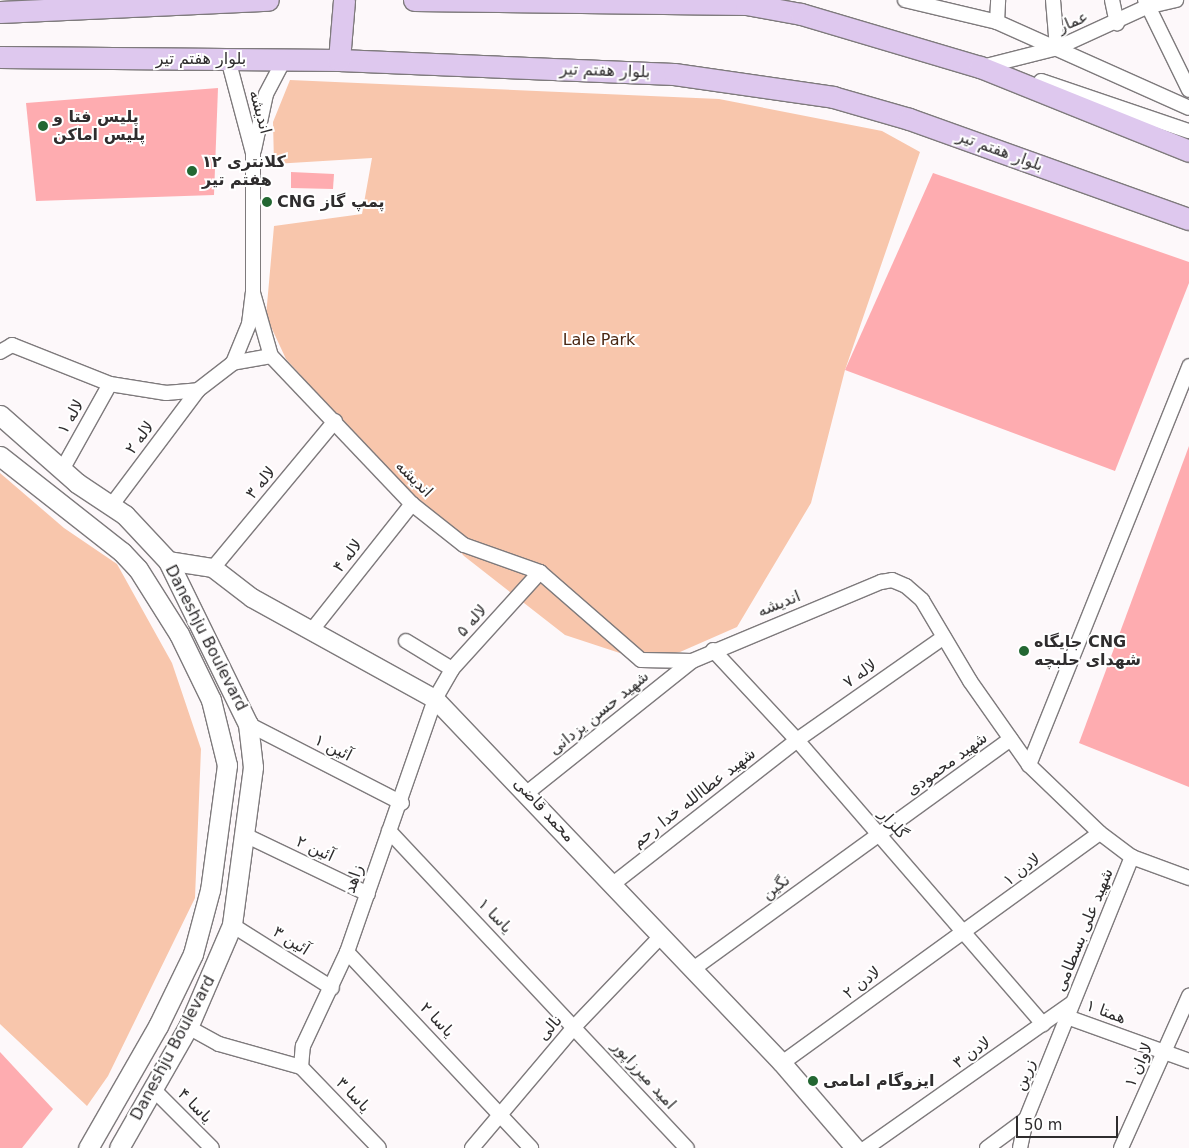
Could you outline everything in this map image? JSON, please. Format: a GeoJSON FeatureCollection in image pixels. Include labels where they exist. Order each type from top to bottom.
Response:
{"type":"FeatureCollection","features":[{"type":"Feature","properties":{"kind":"main road"},"geometry":{"type":"LineString","coordinates":[[0,12],[268,0]]}},
{"type":"Feature","properties":{"kind":"main road"},"geometry":{"type":"LineString","coordinates":[[340,60],[344,0]]}},
{"type":"Feature","properties":{"kind":"main road"},"geometry":{"type":"LineString","coordinates":[[414,0],[746,2],[820,19],[988,66],[1189,151]]}},
{"type":"Feature","properties":{"kind":"main road","name":"بلوار هفتم تیر"},"geometry":{"type":"LineString","coordinates":[[0,57],[228,60],[285,58],[674,74],[833,97],[909,119],[1189,219]]}},
{"type":"Feature","properties":{"kind":"main road","name":"Daneshju Boulevard"},"geometry":{"type":"LineString","coordinates":[[0,415],[26,442],[111,506],[168,561],[248,724],[253,767],[247,836],[232,925],[188,1027],[118,1148]]}},
{"type":"Feature","properties":{"kind":"main road","name":"Daneshju Boulevard"},"geometry":{"type":"LineString","coordinates":[[0,456],[122,552],[138,570],[179,634],[211,700],[227,765],[210,890],[193,954],[158,1026],[88,1148]]}},
{"type":"Feature","properties":{"kind":"street"},"geometry":{"type":"LineString","coordinates":[[997,22],[998,0]]}},
{"type":"Feature","properties":{"kind":"street"},"geometry":{"type":"LineString","coordinates":[[1053,0],[1057,48]]}},
{"type":"Feature","properties":{"kind":"street"},"geometry":{"type":"LineString","coordinates":[[1112,0],[1117,23]]}},
{"type":"Feature","properties":{"kind":"street","name":"عمار"},"geometry":{"type":"LineString","coordinates":[[988,66],[1057,48],[1117,23],[1145,4],[1176,0]]}},
{"type":"Feature","properties":{"kind":"street"},"geometry":{"type":"LineString","coordinates":[[913,1],[997,22],[1189,108]]}},
{"type":"Feature","properties":{"kind":"street"},"geometry":{"type":"LineString","coordinates":[[1145,4],[1189,90]]}},
{"type":"Feature","properties":{"kind":"street"},"geometry":{"type":"LineString","coordinates":[[253,153],[266,94],[285,58]]}},
{"type":"Feature","properties":{"kind":"street","name":"اندیشه"},"geometry":{"type":"LineString","coordinates":[[228,60],[253,153],[252,293]]}},
{"type":"Feature","properties":{"kind":"street"},"geometry":{"type":"LineString","coordinates":[[988,66],[1189,132]]}},
{"type":"Feature","properties":{"kind":"street"},"geometry":{"type":"LineString","coordinates":[[233,363],[271,356],[252,293]]}},
{"type":"Feature","properties":{"kind":"street"},"geometry":{"type":"LineString","coordinates":[[233,363],[249,324],[252,293]]}},
{"type":"Feature","properties":{"kind":"street"},"geometry":{"type":"LineString","coordinates":[[0,352],[12,345],[110,384],[166,393],[198,390]]}},
{"type":"Feature","properties":{"kind":"street","name":"اندیشه"},"geometry":{"type":"LineString","coordinates":[[271,356],[336,421],[412,504],[464,546],[540,572],[641,660],[692,661],[713,650],[892,580],[922,600],[944,638],[1011,739],[1030,764],[1100,833],[1132,857],[1189,878]]}},
{"type":"Feature","properties":{"kind":"street","name":"لاله ۲"},"geometry":{"type":"LineString","coordinates":[[111,506],[198,390],[233,363]]}},
{"type":"Feature","properties":{"kind":"street"},"geometry":{"type":"LineString","coordinates":[[1030,764],[1189,366]]}},
{"type":"Feature","properties":{"kind":"street","name":"لاله ۱"},"geometry":{"type":"LineString","coordinates":[[63,468],[110,384]]}},
{"type":"Feature","properties":{"kind":"street","name":"لاله ۳"},"geometry":{"type":"LineString","coordinates":[[213,568],[336,421]]}},
{"type":"Feature","properties":{"kind":"street","name":"لاله ۴"},"geometry":{"type":"LineString","coordinates":[[312,630],[412,504]]}},
{"type":"Feature","properties":{"kind":"street","name":"محمد قاضی"},"geometry":{"type":"LineString","coordinates":[[168,561],[213,568],[252,598],[435,699],[528,792],[782,1063],[855,1148]]}},
{"type":"Feature","properties":{"kind":"street","name":"لاله ۵"},"geometry":{"type":"LineString","coordinates":[[435,699],[452,669],[540,572]]}},
{"type":"Feature","properties":{"kind":"street","name":"لاله ۷"},"geometry":{"type":"LineString","coordinates":[[797,740],[944,638]]}},
{"type":"Feature","properties":{"kind":"street"},"geometry":{"type":"LineString","coordinates":[[406,641],[452,669]]}},
{"type":"Feature","properties":{"kind":"street","name":"گلزار"},"geometry":{"type":"LineString","coordinates":[[713,650],[797,740],[1043,1024]]}},
{"type":"Feature","properties":{"kind":"street","name":"شهید حسن یزدانی"},"geometry":{"type":"LineString","coordinates":[[528,792],[692,661]]}},
{"type":"Feature","properties":{"kind":"street","name":"زاهد"},"geometry":{"type":"LineString","coordinates":[[302,1067],[303,1046],[348,952],[402,802],[435,699]]}},
{"type":"Feature","properties":{"kind":"street","name":"آئین ۱"},"geometry":{"type":"LineString","coordinates":[[248,724],[402,802]]}},
{"type":"Feature","properties":{"kind":"street","name":"شهید محمودی"},"geometry":{"type":"LineString","coordinates":[[879,834],[1011,739]]}},
{"type":"Feature","properties":{"kind":"street","name":"شهید عطاالله خدا رحم"},"geometry":{"type":"LineString","coordinates":[[613,884],[797,740]]}},
{"type":"Feature","properties":{"kind":"street","name":"یاسا ۱"},"geometry":{"type":"LineString","coordinates":[[390,831],[576,1025]]}},
{"type":"Feature","properties":{"kind":"street","name":"لادن ۱"},"geometry":{"type":"LineString","coordinates":[[962,930],[1006,904],[1100,833]]}},
{"type":"Feature","properties":{"kind":"street","name":"نگین"},"geometry":{"type":"LineString","coordinates":[[693,969],[879,834]]}},
{"type":"Feature","properties":{"kind":"street","name":"آئین ۲"},"geometry":{"type":"LineString","coordinates":[[247,836],[368,894]]}},
{"type":"Feature","properties":{"kind":"street","name":"شهید علی بسطامی"},"geometry":{"type":"LineString","coordinates":[[1067,1016],[1132,857]]}},
{"type":"Feature","properties":{"kind":"street","name":"آئین ۳"},"geometry":{"type":"LineString","coordinates":[[232,925],[332,988]]}},
{"type":"Feature","properties":{"kind":"street","name":"لادن ۲"},"geometry":{"type":"LineString","coordinates":[[782,1063],[962,930]]}},
{"type":"Feature","properties":{"kind":"street","name":"نالی"},"geometry":{"type":"LineString","coordinates":[[472,1148],[500,1112],[576,1025],[661,936]]}},
{"type":"Feature","properties":{"kind":"street","name":"یاسا ۲"},"geometry":{"type":"LineString","coordinates":[[348,952],[500,1112],[531,1148]]}},
{"type":"Feature","properties":{"kind":"street","name":"لاوان ۱"},"geometry":{"type":"LineString","coordinates":[[1121,1148],[1189,996]]}},
{"type":"Feature","properties":{"kind":"street","name":"لادن ۳"},"geometry":{"type":"LineString","coordinates":[[866,1148],[1073,1003]]}},
{"type":"Feature","properties":{"kind":"street","name":"همتا ۱"},"geometry":{"type":"LineString","coordinates":[[1067,1016],[1189,1061]]}},
{"type":"Feature","properties":{"kind":"street","name":"زرین"},"geometry":{"type":"LineString","coordinates":[[1020,1148],[1026,1119],[1067,1016]]}},
{"type":"Feature","properties":{"kind":"street","name":"امید میرزاپور"},"geometry":{"type":"LineString","coordinates":[[576,1025],[687,1148]]}},
{"type":"Feature","properties":{"kind":"street"},"geometry":{"type":"LineString","coordinates":[[188,1027],[219,1044],[302,1067]]}},
{"type":"Feature","properties":{"kind":"street","name":"یاسا ۳"},"geometry":{"type":"LineString","coordinates":[[302,1067],[379,1148]]}},
{"type":"Feature","properties":{"kind":"street","name":"یاسا ۴"},"geometry":{"type":"LineString","coordinates":[[153,1088],[212,1148]]}},
{"type":"Feature","properties":{"kind":"street"},"geometry":{"type":"LineString","coordinates":[[987,1148],[1026,1119]]}},
{"type":"Feature","properties":{"kind":"green space","name":"Lale Park"},"geometry":{"type":"Polygon","coordinates":[[[290,80],[719,99],[882,131],[920,152],[845,370],[811,503],[737,627],[680,652],[641,660],[565,635],[464,556],[286,359],[266,316],[274,226],[362,214],[372,158],[274,164],[273,122],[290,80]]]}},
{"type":"Feature","properties":{"kind":"green space"},"geometry":{"type":"Polygon","coordinates":[[[0,473],[64,528],[117,564],[172,663],[201,749],[195,898],[108,1076],[87,1106],[0,1024],[0,473]]]}},
{"type":"Feature","properties":{"kind":"building"},"geometry":{"type":"Polygon","coordinates":[[[218,88],[214,195],[36,201],[26,103],[218,88]]]}},
{"type":"Feature","properties":{"kind":"building"},"geometry":{"type":"Polygon","coordinates":[[[291,172],[334,174],[333,189],[291,188],[291,172]]]}},
{"type":"Feature","properties":{"kind":"building"},"geometry":{"type":"Polygon","coordinates":[[[933,173],[1189,262],[1189,283],[1115,471],[845,370],[933,173]]]}},
{"type":"Feature","properties":{"kind":"building"},"geometry":{"type":"Polygon","coordinates":[[[1189,446],[1189,787],[1079,743],[1189,446]]]}},
{"type":"Feature","properties":{"kind":"building"},"geometry":{"type":"Polygon","coordinates":[[[0,1052],[53,1109],[22,1148],[0,1148],[0,1052]]]}},
{"type":"Feature","properties":{"kind":"place","name":"پلیس فتا و پلیس اماکن"},"geometry":{"type":"Point","coordinates":[43,126]}},
{"type":"Feature","properties":{"kind":"place","name":"کلانتری ۱۲ هفتم تیر"},"geometry":{"type":"Point","coordinates":[192,171]}},
{"type":"Feature","properties":{"kind":"place","name":"CNG پمپ گاز"},"geometry":{"type":"Point","coordinates":[267,202]}},
{"type":"Feature","properties":{"kind":"place","name":"جایگاه CNG شهدای حلبچه"},"geometry":{"type":"Point","coordinates":[1024,651]}},
{"type":"Feature","properties":{"kind":"place","name":"ایزوگام امامی"},"geometry":{"type":"Point","coordinates":[813,1081]}}]}
